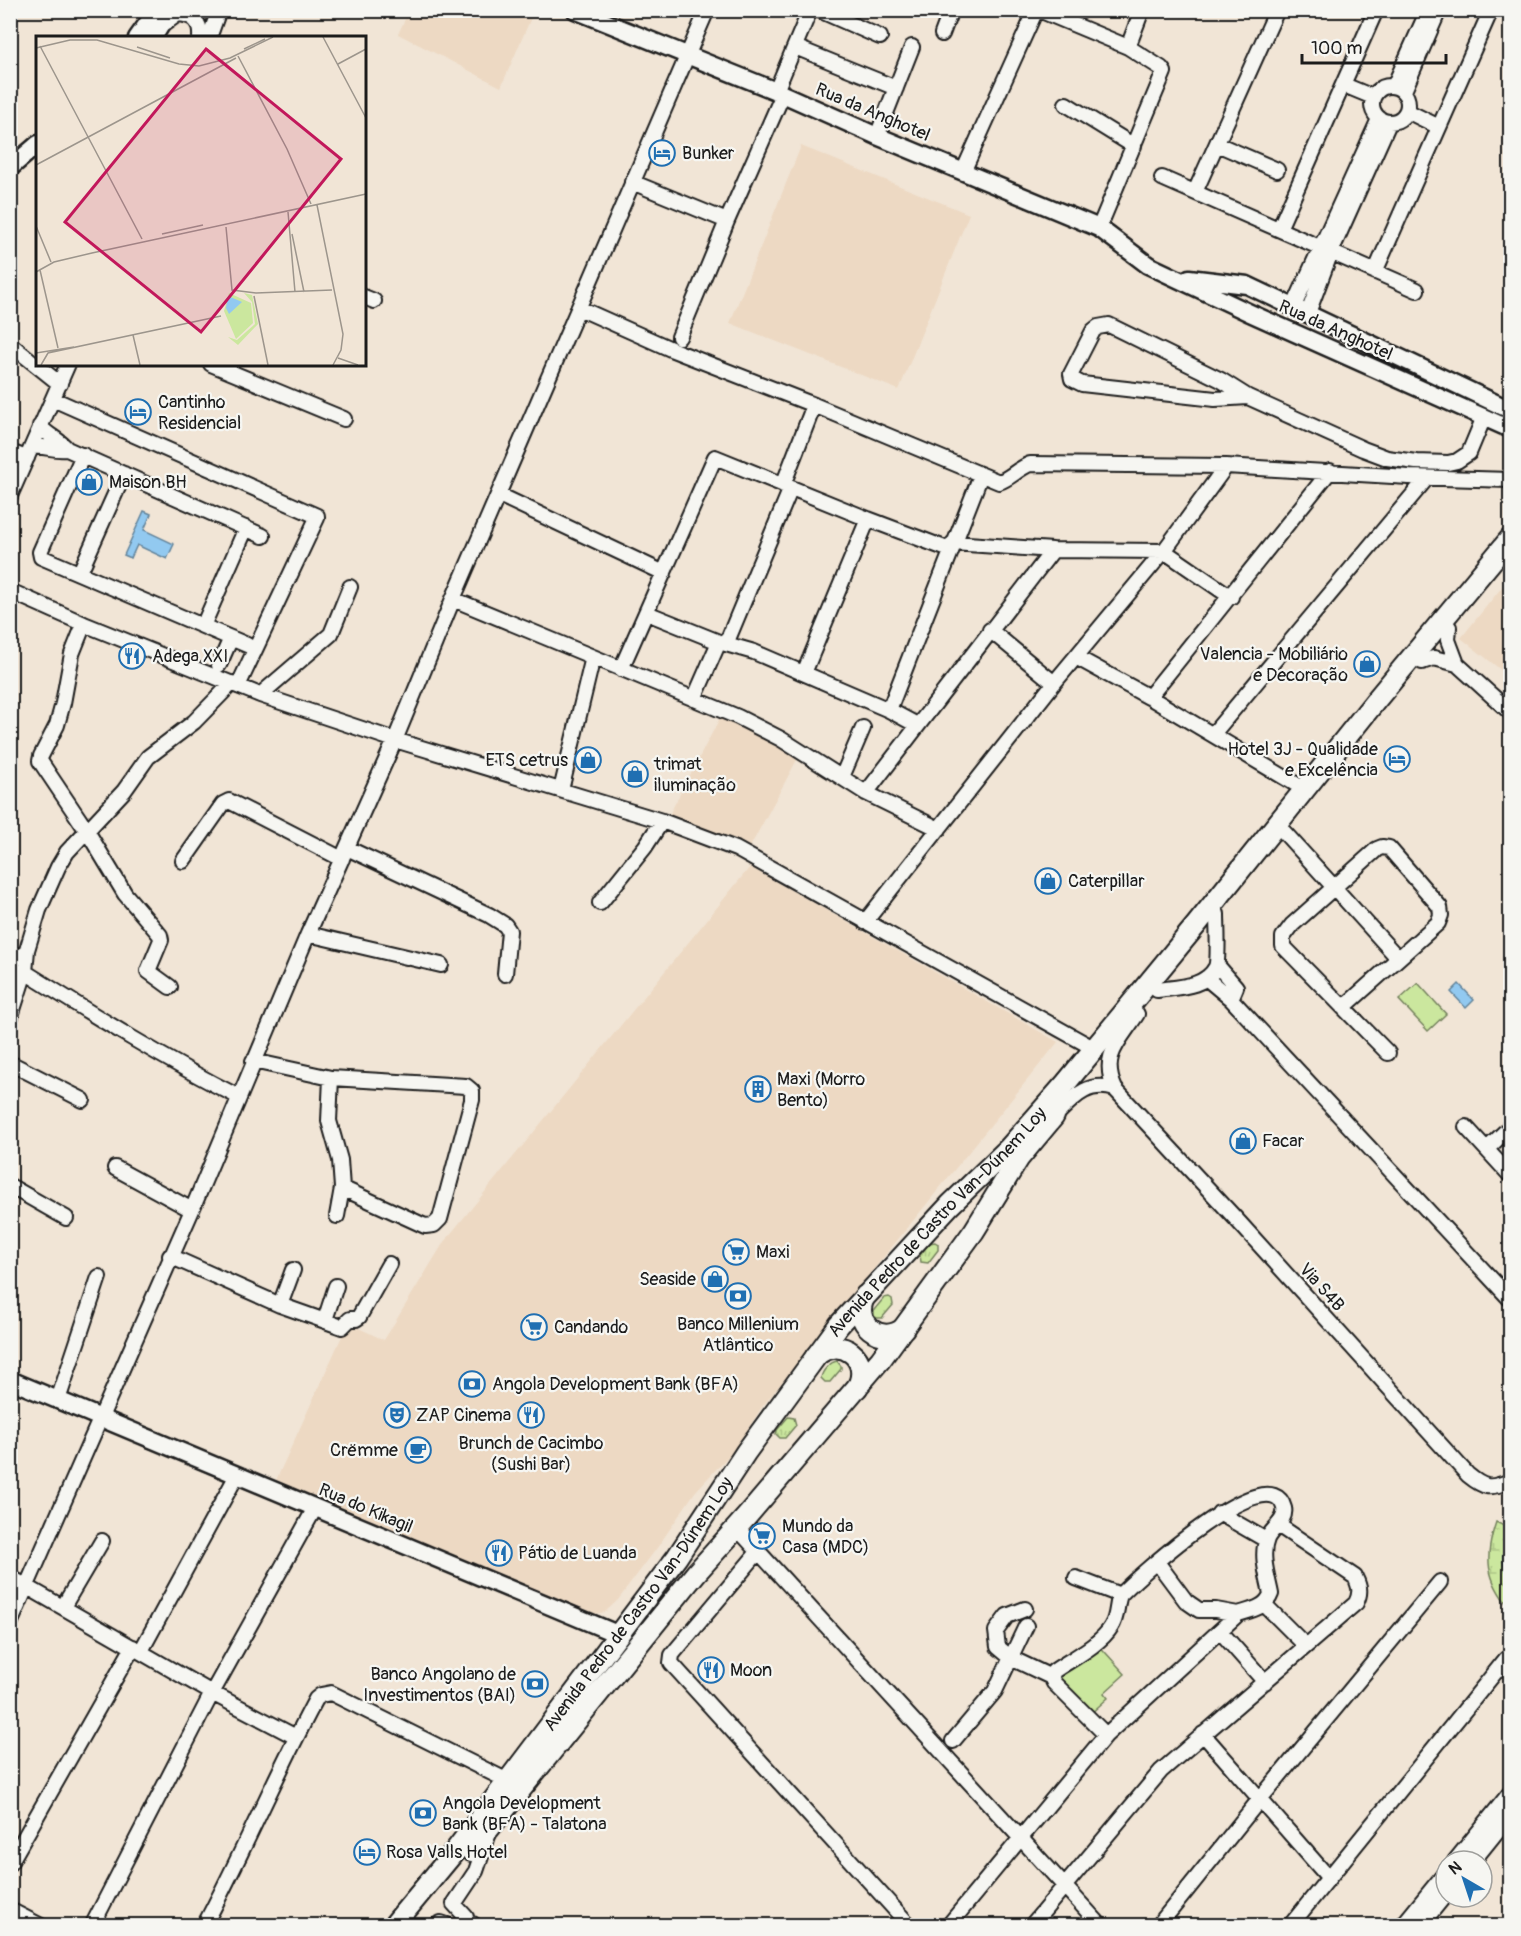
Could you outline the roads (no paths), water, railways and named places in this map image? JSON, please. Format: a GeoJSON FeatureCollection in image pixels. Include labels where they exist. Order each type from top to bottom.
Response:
{"type":"FeatureCollection","features":[{"type":"Feature","properties":{"kind":"highway","name":"Avenida Pedro de Castro Van-Dúnem Loy"},"geometry":{"type":"LineString","coordinates":[[393,1926],[455,1851],[676,1557],[746,1452],[839,1325],[950,1205],[1008,1149],[1095,1048],[1510,539]]}},
{"type":"Feature","properties":{"kind":"highway","name":"Avenida Pedro de Castro Van-Dúnem Loy"},"geometry":{"type":"LineString","coordinates":[[410,1926],[696,1573],[857,1388],[907,1325],[988,1210],[1019,1158],[1510,554]]}},
{"type":"Feature","properties":{"kind":"highway"},"geometry":{"type":"LineString","coordinates":[[867,1293],[860,1310],[869,1329],[876,1334],[889,1335],[898,1333],[907,1325]]}},
{"type":"Feature","properties":{"kind":"highway"},"geometry":{"type":"LineString","coordinates":[[816,1357],[827,1349],[835,1347],[850,1352],[858,1361],[861,1369],[857,1388]]}},
{"type":"Feature","properties":{"kind":"main road"},"geometry":{"type":"LineString","coordinates":[[138,36],[157,10]]}},
{"type":"Feature","properties":{"kind":"main road"},"geometry":{"type":"LineString","coordinates":[[154,36],[170,10]]}},
{"type":"Feature","properties":{"kind":"main road","name":"Rua da Anghotel"},"geometry":{"type":"LineString","coordinates":[[586,13],[1099,228],[1148,265],[1510,429]]}},
{"type":"Feature","properties":{"kind":"main road"},"geometry":{"type":"LineString","coordinates":[[10,168],[36,146]]}},
{"type":"Feature","properties":{"kind":"main road"},"geometry":{"type":"LineString","coordinates":[[10,180],[36,160]]}},
{"type":"Feature","properties":{"kind":"main road","name":"Rua da Anghotel"},"geometry":{"type":"LineString","coordinates":[[1148,265],[1192,279],[1247,285],[1510,410]]}},
{"type":"Feature","properties":{"kind":"main road","name":"Rua do Kikagil"},"geometry":{"type":"LineString","coordinates":[[10,1380],[617,1634]]}},
{"type":"Feature","properties":{"kind":"street"},"geometry":{"type":"LineString","coordinates":[[211,10],[211,33]]}},
{"type":"Feature","properties":{"kind":"street"},"geometry":{"type":"LineString","coordinates":[[211,33],[219,10]]}},
{"type":"Feature","properties":{"kind":"street"},"geometry":{"type":"LineString","coordinates":[[10,1624],[192,1210],[308,934],[395,740],[453,599],[707,10]]}},
{"type":"Feature","properties":{"kind":"street"},"geometry":{"type":"LineString","coordinates":[[679,337],[780,93],[810,10]]}},
{"type":"Feature","properties":{"kind":"street"},"geometry":{"type":"LineString","coordinates":[[819,10],[880,36]]}},
{"type":"Feature","properties":{"kind":"street"},"geometry":{"type":"LineString","coordinates":[[942,34],[951,10]]}},
{"type":"Feature","properties":{"kind":"street"},"geometry":{"type":"LineString","coordinates":[[963,172],[1037,10],[1128,47],[1164,72],[1099,228]]}},
{"type":"Feature","properties":{"kind":"street"},"geometry":{"type":"LineString","coordinates":[[1128,47],[1142,10]]}},
{"type":"Feature","properties":{"kind":"street"},"geometry":{"type":"LineString","coordinates":[[1196,192],[1277,10]]}},
{"type":"Feature","properties":{"kind":"street"},"geometry":{"type":"LineString","coordinates":[[1279,229],[1376,10]]}},
{"type":"Feature","properties":{"kind":"street"},"geometry":{"type":"LineString","coordinates":[[1399,89],[1428,10]]}},
{"type":"Feature","properties":{"kind":"street"},"geometry":{"type":"LineString","coordinates":[[1399,89],[1439,10]]}},
{"type":"Feature","properties":{"kind":"street"},"geometry":{"type":"LineString","coordinates":[[1375,272],[1491,10]]}},
{"type":"Feature","properties":{"kind":"street"},"geometry":{"type":"LineString","coordinates":[[155,36],[168,20],[178,14],[190,15],[197,22],[201,31],[200,36]]}},
{"type":"Feature","properties":{"kind":"street"},"geometry":{"type":"LineString","coordinates":[[795,47],[896,88]]}},
{"type":"Feature","properties":{"kind":"street"},"geometry":{"type":"LineString","coordinates":[[877,136],[912,47]]}},
{"type":"Feature","properties":{"kind":"street"},"geometry":{"type":"LineString","coordinates":[[1344,85],[1373,97]]}},
{"type":"Feature","properties":{"kind":"street"},"geometry":{"type":"LineString","coordinates":[[1382,88],[1399,89],[1408,101],[1407,111],[1400,120],[1384,121],[1372,110],[1373,97],[1382,88]]}},
{"type":"Feature","properties":{"kind":"street"},"geometry":{"type":"LineString","coordinates":[[1066,104],[1134,146]]}},
{"type":"Feature","properties":{"kind":"street"},"geometry":{"type":"LineString","coordinates":[[1407,111],[1439,127]]}},
{"type":"Feature","properties":{"kind":"street"},"geometry":{"type":"LineString","coordinates":[[1301,310],[1384,121]]}},
{"type":"Feature","properties":{"kind":"street"},"geometry":{"type":"LineString","coordinates":[[1217,144],[1277,170]]}},
{"type":"Feature","properties":{"kind":"street"},"geometry":{"type":"LineString","coordinates":[[1162,178],[1417,290]]}},
{"type":"Feature","properties":{"kind":"street"},"geometry":{"type":"LineString","coordinates":[[632,182],[727,221]]}},
{"type":"Feature","properties":{"kind":"street"},"geometry":{"type":"LineString","coordinates":[[579,308],[673,350],[814,405],[999,482],[1030,464],[1226,466],[1426,478],[1510,480]]}},
{"type":"Feature","properties":{"kind":"street"},"geometry":{"type":"LineString","coordinates":[[1248,397],[1215,399],[1082,384],[1072,379],[1071,374],[1093,331],[1109,325],[1221,380],[1248,397],[1387,458],[1448,463],[1464,457],[1484,417]]}},
{"type":"Feature","properties":{"kind":"street"},"geometry":{"type":"LineString","coordinates":[[10,344],[36,365]]}},
{"type":"Feature","properties":{"kind":"street"},"geometry":{"type":"LineString","coordinates":[[38,366],[60,384]]}},
{"type":"Feature","properties":{"kind":"street"},"geometry":{"type":"LineString","coordinates":[[10,496],[67,366]]}},
{"type":"Feature","properties":{"kind":"street"},"geometry":{"type":"LineString","coordinates":[[218,366],[344,419]]}},
{"type":"Feature","properties":{"kind":"street"},"geometry":{"type":"LineString","coordinates":[[1215,399],[1221,389],[1221,380]]}},
{"type":"Feature","properties":{"kind":"street"},"geometry":{"type":"LineString","coordinates":[[10,1020],[39,910],[67,852],[124,791],[148,758],[194,722],[235,684],[317,516],[53,399]]}},
{"type":"Feature","properties":{"kind":"street"},"geometry":{"type":"LineString","coordinates":[[694,699],[723,643],[787,487],[814,405]]}},
{"type":"Feature","properties":{"kind":"street"},"geometry":{"type":"LineString","coordinates":[[40,426],[61,447]]}},
{"type":"Feature","properties":{"kind":"street"},"geometry":{"type":"LineString","coordinates":[[10,452],[29,453],[44,446],[61,447],[263,536]]}},
{"type":"Feature","properties":{"kind":"street"},"geometry":{"type":"LineString","coordinates":[[83,456],[40,555],[247,645]]}},
{"type":"Feature","properties":{"kind":"street"},"geometry":{"type":"LineString","coordinates":[[621,669],[714,457],[868,519],[952,546],[1164,551],[1231,597]]}},
{"type":"Feature","properties":{"kind":"street"},"geometry":{"type":"LineString","coordinates":[[865,922],[1054,683],[1164,551],[1226,466]]}},
{"type":"Feature","properties":{"kind":"street"},"geometry":{"type":"LineString","coordinates":[[1149,697],[1330,471]]}},
{"type":"Feature","properties":{"kind":"street"},"geometry":{"type":"LineString","coordinates":[[80,572],[124,474]]}},
{"type":"Feature","properties":{"kind":"street"},"geometry":{"type":"LineString","coordinates":[[890,711],[981,475]]}},
{"type":"Feature","properties":{"kind":"street"},"geometry":{"type":"LineString","coordinates":[[1213,734],[1426,478]]}},
{"type":"Feature","properties":{"kind":"street"},"geometry":{"type":"LineString","coordinates":[[499,495],[663,573]]}},
{"type":"Feature","properties":{"kind":"street"},"geometry":{"type":"LineString","coordinates":[[804,673],[868,519]]}},
{"type":"Feature","properties":{"kind":"street"},"geometry":{"type":"LineString","coordinates":[[203,626],[246,528]]}},
{"type":"Feature","properties":{"kind":"street"},"geometry":{"type":"LineString","coordinates":[[866,793],[1053,550]]}},
{"type":"Feature","properties":{"kind":"street"},"geometry":{"type":"LineString","coordinates":[[260,694],[331,634],[350,587]]}},
{"type":"Feature","properties":{"kind":"street"},"geometry":{"type":"LineString","coordinates":[[10,591],[84,624],[260,694],[395,740],[662,821],[736,849],[1095,1048]]}},
{"type":"Feature","properties":{"kind":"street"},"geometry":{"type":"LineString","coordinates":[[453,599],[738,717],[781,739],[866,793],[939,829]]}},
{"type":"Feature","properties":{"kind":"street"},"geometry":{"type":"LineString","coordinates":[[647,613],[723,643],[754,652],[917,725]]}},
{"type":"Feature","properties":{"kind":"street"},"geometry":{"type":"LineString","coordinates":[[84,624],[72,654],[57,725],[40,761],[87,831],[125,894],[160,935],[161,940],[148,971],[170,987]]}},
{"type":"Feature","properties":{"kind":"street"},"geometry":{"type":"LineString","coordinates":[[1449,627],[1448,640],[1457,664],[1510,712]]}},
{"type":"Feature","properties":{"kind":"street"},"geometry":{"type":"LineString","coordinates":[[990,630],[1054,683]]}},
{"type":"Feature","properties":{"kind":"street"},"geometry":{"type":"LineString","coordinates":[[219,665],[231,638]]}},
{"type":"Feature","properties":{"kind":"street"},"geometry":{"type":"LineString","coordinates":[[561,790],[593,657]]}},
{"type":"Feature","properties":{"kind":"street"},"geometry":{"type":"LineString","coordinates":[[1076,657],[1213,734],[1304,789]]}},
{"type":"Feature","properties":{"kind":"street"},"geometry":{"type":"LineString","coordinates":[[1422,662],[1434,658],[1457,664]]}},
{"type":"Feature","properties":{"kind":"street"},"geometry":{"type":"LineString","coordinates":[[842,777],[863,728]]}},
{"type":"Feature","properties":{"kind":"street"},"geometry":{"type":"LineString","coordinates":[[183,861],[223,804],[229,801],[489,915],[505,925],[509,931],[505,974]]}},
{"type":"Feature","properties":{"kind":"street"},"geometry":{"type":"LineString","coordinates":[[600,903],[635,860],[662,821]]}},
{"type":"Feature","properties":{"kind":"street"},"geometry":{"type":"LineString","coordinates":[[1284,832],[1398,957]]}},
{"type":"Feature","properties":{"kind":"street"},"geometry":{"type":"LineString","coordinates":[[1344,1006],[1438,923],[1441,915],[1440,907],[1389,848],[1377,849],[1286,931],[1283,937],[1283,946],[1388,1053]]}},
{"type":"Feature","properties":{"kind":"street"},"geometry":{"type":"LineString","coordinates":[[1156,990],[1196,984],[1206,978],[1217,965],[1217,915]]}},
{"type":"Feature","properties":{"kind":"street"},"geometry":{"type":"LineString","coordinates":[[308,934],[441,965]]}},
{"type":"Feature","properties":{"kind":"street"},"geometry":{"type":"LineString","coordinates":[[10,952],[26,966],[172,1061],[238,1097]]}},
{"type":"Feature","properties":{"kind":"street"},"geometry":{"type":"LineString","coordinates":[[1217,965],[1236,987],[1231,999]]}},
{"type":"Feature","properties":{"kind":"street"},"geometry":{"type":"LineString","coordinates":[[1206,978],[1231,999],[1510,1299]]}},
{"type":"Feature","properties":{"kind":"street"},"geometry":{"type":"LineString","coordinates":[[1052,1119],[1080,1093],[1089,1088],[1097,1086],[1115,1089],[1109,1072],[1110,1056],[1137,1014]]}},
{"type":"Feature","properties":{"kind":"street"},"geometry":{"type":"LineString","coordinates":[[253,1061],[331,1078],[466,1086],[472,1091],[474,1095],[440,1219],[434,1225],[425,1226],[342,1188]]}},
{"type":"Feature","properties":{"kind":"street"},"geometry":{"type":"LineString","coordinates":[[10,1064],[83,1101]]}},
{"type":"Feature","properties":{"kind":"street"},"geometry":{"type":"LineString","coordinates":[[331,1078],[329,1121],[340,1160],[342,1188],[338,1216]]}},
{"type":"Feature","properties":{"kind":"street","name":"Via S4B"},"geometry":{"type":"LineString","coordinates":[[1115,1089],[1468,1475],[1479,1484],[1488,1487],[1496,1487],[1510,1481]]}},
{"type":"Feature","properties":{"kind":"street"},"geometry":{"type":"LineString","coordinates":[[1466,1127],[1510,1175]]}},
{"type":"Feature","properties":{"kind":"street"},"geometry":{"type":"LineString","coordinates":[[1487,1149],[1510,1127]]}},
{"type":"Feature","properties":{"kind":"street"},"geometry":{"type":"LineString","coordinates":[[115,1168],[192,1210]]}},
{"type":"Feature","properties":{"kind":"street"},"geometry":{"type":"LineString","coordinates":[[10,1186],[66,1218]]}},
{"type":"Feature","properties":{"kind":"street"},"geometry":{"type":"LineString","coordinates":[[170,1256],[280,1305],[342,1327],[350,1319],[359,1317],[389,1264]]}},
{"type":"Feature","properties":{"kind":"street"},"geometry":{"type":"LineString","coordinates":[[280,1305],[292,1270]]}},
{"type":"Feature","properties":{"kind":"street"},"geometry":{"type":"LineString","coordinates":[[58,1400],[99,1277]]}},
{"type":"Feature","properties":{"kind":"street"},"geometry":{"type":"LineString","coordinates":[[325,1320],[336,1286]]}},
{"type":"Feature","properties":{"kind":"street"},"geometry":{"type":"LineString","coordinates":[[10,1863],[237,1475]]}},
{"type":"Feature","properties":{"kind":"street"},"geometry":{"type":"LineString","coordinates":[[948,1926],[1106,1735],[1238,1614],[1265,1605],[1271,1594],[1264,1549],[1266,1540],[1278,1525],[1284,1512],[1284,1506],[1273,1494],[1264,1494],[1251,1497],[1220,1513],[1120,1594],[1116,1604],[1116,1618],[1111,1628],[1103,1637],[1054,1671],[1051,1677]]}},
{"type":"Feature","properties":{"kind":"street"},"geometry":{"type":"LineString","coordinates":[[92,1926],[212,1693],[315,1508]]}},
{"type":"Feature","properties":{"kind":"street"},"geometry":{"type":"LineString","coordinates":[[1220,1513],[1266,1540]]}},
{"type":"Feature","properties":{"kind":"street"},"geometry":{"type":"LineString","coordinates":[[1031,1926],[1161,1771],[1356,1603],[1360,1595],[1355,1577],[1278,1525]]}},
{"type":"Feature","properties":{"kind":"street"},"geometry":{"type":"LineString","coordinates":[[736,1527],[1101,1926]]}},
{"type":"Feature","properties":{"kind":"street"},"geometry":{"type":"LineString","coordinates":[[63,1606],[102,1541]]}},
{"type":"Feature","properties":{"kind":"street"},"geometry":{"type":"LineString","coordinates":[[759,1551],[672,1655],[670,1663],[910,1926]]}},
{"type":"Feature","properties":{"kind":"street"},"geometry":{"type":"LineString","coordinates":[[1157,1562],[1186,1601],[1199,1610],[1238,1614]]}},
{"type":"Feature","properties":{"kind":"street"},"geometry":{"type":"LineString","coordinates":[[10,1576],[212,1693],[296,1737]]}},
{"type":"Feature","properties":{"kind":"street"},"geometry":{"type":"LineString","coordinates":[[1076,1578],[1120,1594]]}},
{"type":"Feature","properties":{"kind":"street"},"geometry":{"type":"LineString","coordinates":[[1158,1926],[1440,1582]]}},
{"type":"Feature","properties":{"kind":"street"},"geometry":{"type":"LineString","coordinates":[[1265,1605],[1306,1646]]}},
{"type":"Feature","properties":{"kind":"street"},"geometry":{"type":"LineString","coordinates":[[1025,1609],[1007,1616],[996,1631],[998,1647],[1011,1658],[1051,1677],[1054,1683],[1106,1735]]}},
{"type":"Feature","properties":{"kind":"street"},"geometry":{"type":"LineString","coordinates":[[952,1741],[995,1691],[1026,1626]]}},
{"type":"Feature","properties":{"kind":"street"},"geometry":{"type":"LineString","coordinates":[[1220,1630],[1265,1682]]}},
{"type":"Feature","properties":{"kind":"street"},"geometry":{"type":"LineString","coordinates":[[1290,1926],[1506,1659]]}},
{"type":"Feature","properties":{"kind":"street"},"geometry":{"type":"LineString","coordinates":[[204,1926],[232,1874],[296,1737],[321,1695],[331,1693],[508,1780]]}},
{"type":"Feature","properties":{"kind":"street"},"geometry":{"type":"LineString","coordinates":[[1203,1734],[1329,1878]]}},
{"type":"Feature","properties":{"kind":"street"},"geometry":{"type":"LineString","coordinates":[[1465,1849],[1510,1793]]}},
{"type":"Feature","properties":{"kind":"street"},"geometry":{"type":"LineString","coordinates":[[1483,1849],[1510,1815]]}},
{"type":"Feature","properties":{"kind":"street"},"geometry":{"type":"LineString","coordinates":[[471,1922],[454,1904],[476,1871],[491,1827]]}},
{"type":"Feature","properties":{"kind":"street"},"geometry":{"type":"LineString","coordinates":[[1402,1926],[1434,1887]]}},
{"type":"Feature","properties":{"kind":"street"},"geometry":{"type":"LineString","coordinates":[[1420,1926],[1434,1909]]}},
{"type":"Feature","properties":{"kind":"street"},"geometry":{"type":"LineString","coordinates":[[10,1910],[41,1926]]}},
{"type":"Feature","properties":{"kind":"street"},"geometry":{"type":"LineString","coordinates":[[435,1926],[441,1923],[450,1926]]}},
{"type":"Feature","properties":{"kind":"water"},"geometry":{"type":"Polygon","coordinates":[[[144,511],[151,514],[144,530],[174,544],[167,559],[137,545],[131,558],[124,555],[144,511]]]}},
{"type":"Feature","properties":{"kind":"water"},"geometry":{"type":"Polygon","coordinates":[[[1459,984],[1474,1000],[1466,1008],[1451,992],[1459,984]]]}},
{"type":"Feature","properties":{"kind":"water"},"geometry":{"type":"Polygon","coordinates":[[[1510,1538],[1510,1580],[1503,1553],[1510,1538]]]}},
{"type":"Feature","properties":{"kind":"place","name":"Bunker"},"geometry":{"type":"Point","coordinates":[662,153]}},
{"type":"Feature","properties":{"kind":"place","name":"Cantinho Residencial"},"geometry":{"type":"Point","coordinates":[138,412]}},
{"type":"Feature","properties":{"kind":"place","name":"Maison BH"},"geometry":{"type":"Point","coordinates":[89,482]}},
{"type":"Feature","properties":{"kind":"place","name":"Adega XXI"},"geometry":{"type":"Point","coordinates":[132,656]}},
{"type":"Feature","properties":{"kind":"place","name":"Valencia - Mobiliário e Decoração"},"geometry":{"type":"Point","coordinates":[1367,664]}},
{"type":"Feature","properties":{"kind":"place","name":"Hotel 3J - Qualidade e Excelência"},"geometry":{"type":"Point","coordinates":[1397,759]}},
{"type":"Feature","properties":{"kind":"place","name":"ETS cetrus"},"geometry":{"type":"Point","coordinates":[588,760]}},
{"type":"Feature","properties":{"kind":"place","name":"trimat iluminação"},"geometry":{"type":"Point","coordinates":[635,774]}},
{"type":"Feature","properties":{"kind":"place","name":"Caterpillar"},"geometry":{"type":"Point","coordinates":[1048,881]}},
{"type":"Feature","properties":{"kind":"place","name":"Maxi (Morro Bento)"},"geometry":{"type":"Point","coordinates":[758,1089]}},
{"type":"Feature","properties":{"kind":"place","name":"Facar"},"geometry":{"type":"Point","coordinates":[1243,1141]}},
{"type":"Feature","properties":{"kind":"place","name":"Maxi"},"geometry":{"type":"Point","coordinates":[736,1252]}},
{"type":"Feature","properties":{"kind":"place","name":"Seaside"},"geometry":{"type":"Point","coordinates":[715,1279]}},
{"type":"Feature","properties":{"kind":"place","name":"Banco Millenium Atlântico"},"geometry":{"type":"Point","coordinates":[738,1296]}},
{"type":"Feature","properties":{"kind":"place","name":"Candando"},"geometry":{"type":"Point","coordinates":[534,1327]}},
{"type":"Feature","properties":{"kind":"place","name":"Angola Development Bank (BFA)"},"geometry":{"type":"Point","coordinates":[472,1384]}},
{"type":"Feature","properties":{"kind":"place","name":"ZAP Cinema"},"geometry":{"type":"Point","coordinates":[397,1415]}},
{"type":"Feature","properties":{"kind":"place","name":"Brunch de Cacimbo (Sushi Bar)"},"geometry":{"type":"Point","coordinates":[531,1415]}},
{"type":"Feature","properties":{"kind":"place","name":"Crëmme"},"geometry":{"type":"Point","coordinates":[418,1450]}},
{"type":"Feature","properties":{"kind":"place","name":"Mundo da Casa (MDC)"},"geometry":{"type":"Point","coordinates":[762,1536]}},
{"type":"Feature","properties":{"kind":"place","name":"Pátio de Luanda"},"geometry":{"type":"Point","coordinates":[499,1553]}},
{"type":"Feature","properties":{"kind":"place","name":"Moon"},"geometry":{"type":"Point","coordinates":[711,1670]}},
{"type":"Feature","properties":{"kind":"place","name":"Banco Angolano de Investimentos (BAI)"},"geometry":{"type":"Point","coordinates":[535,1684]}},
{"type":"Feature","properties":{"kind":"place","name":"Angola Development Bank (BFA) - Talatona"},"geometry":{"type":"Point","coordinates":[423,1813]}},
{"type":"Feature","properties":{"kind":"place","name":"Rosa Valls Hotel"},"geometry":{"type":"Point","coordinates":[367,1852]}}]}
